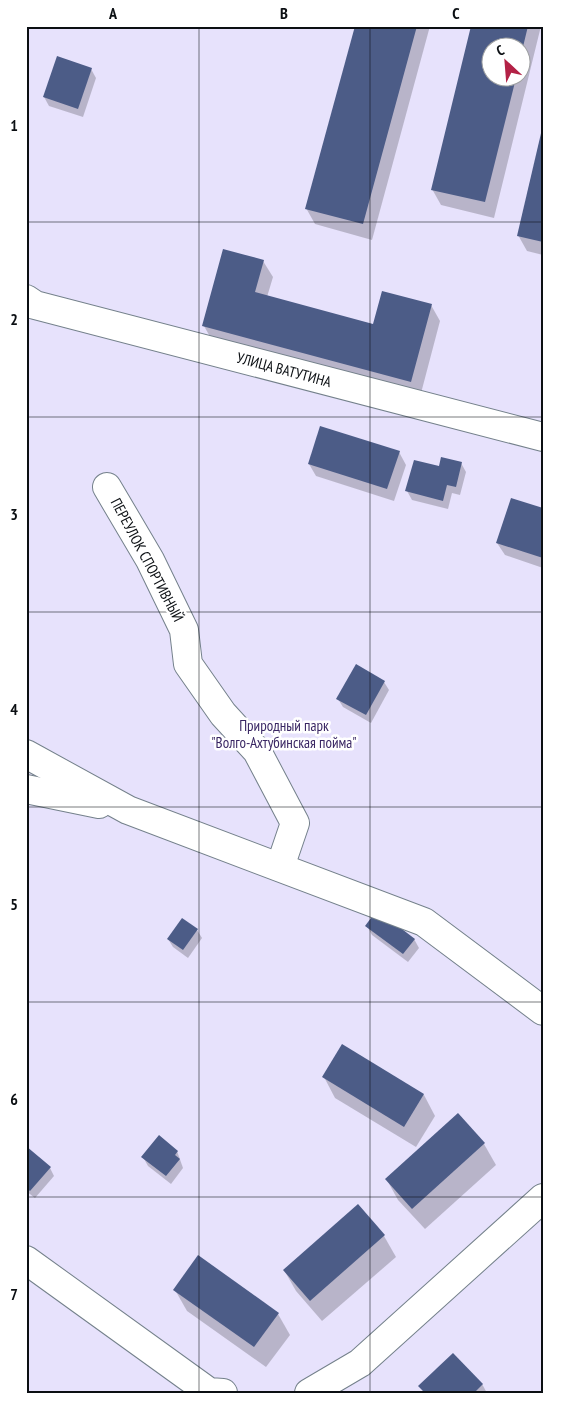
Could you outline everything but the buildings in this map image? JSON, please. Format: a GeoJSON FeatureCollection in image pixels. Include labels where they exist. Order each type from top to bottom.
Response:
{"type":"FeatureCollection","features":[{"type":"Feature","properties":{"kind":"street","name":"УЛИЦА ВАТУТИНА"},"geometry":{"type":"LineString","coordinates":[[26,299],[35,305],[543,437]]}},
{"type":"Feature","properties":{"kind":"street","name":"ПЕРЕУЛОК СПОРТИВНЫЙ"},"geometry":{"type":"LineString","coordinates":[[107,487],[150,560],[184,630],[188,664],[223,714],[257,750],[295,823],[280,868]]}},
{"type":"Feature","properties":{"kind":"street"},"geometry":{"type":"LineString","coordinates":[[26,754],[128,810],[424,922],[543,1011]]}},
{"type":"Feature","properties":{"kind":"street"},"geometry":{"type":"LineString","coordinates":[[26,789],[128,810]]}},
{"type":"Feature","properties":{"kind":"street"},"geometry":{"type":"LineString","coordinates":[[309,1393],[360,1363],[543,1198]]}},
{"type":"Feature","properties":{"kind":"street"},"geometry":{"type":"LineString","coordinates":[[26,1260],[209,1392],[223,1393]]}},
{"type":"Feature","properties":{"kind":"green space","name":"Природный парк \"Волго-Ахтубинская пойма\""},"geometry":{"type":"Polygon","coordinates":[[[26,26],[543,26],[543,1393],[26,1393],[26,26]]]}}]}
